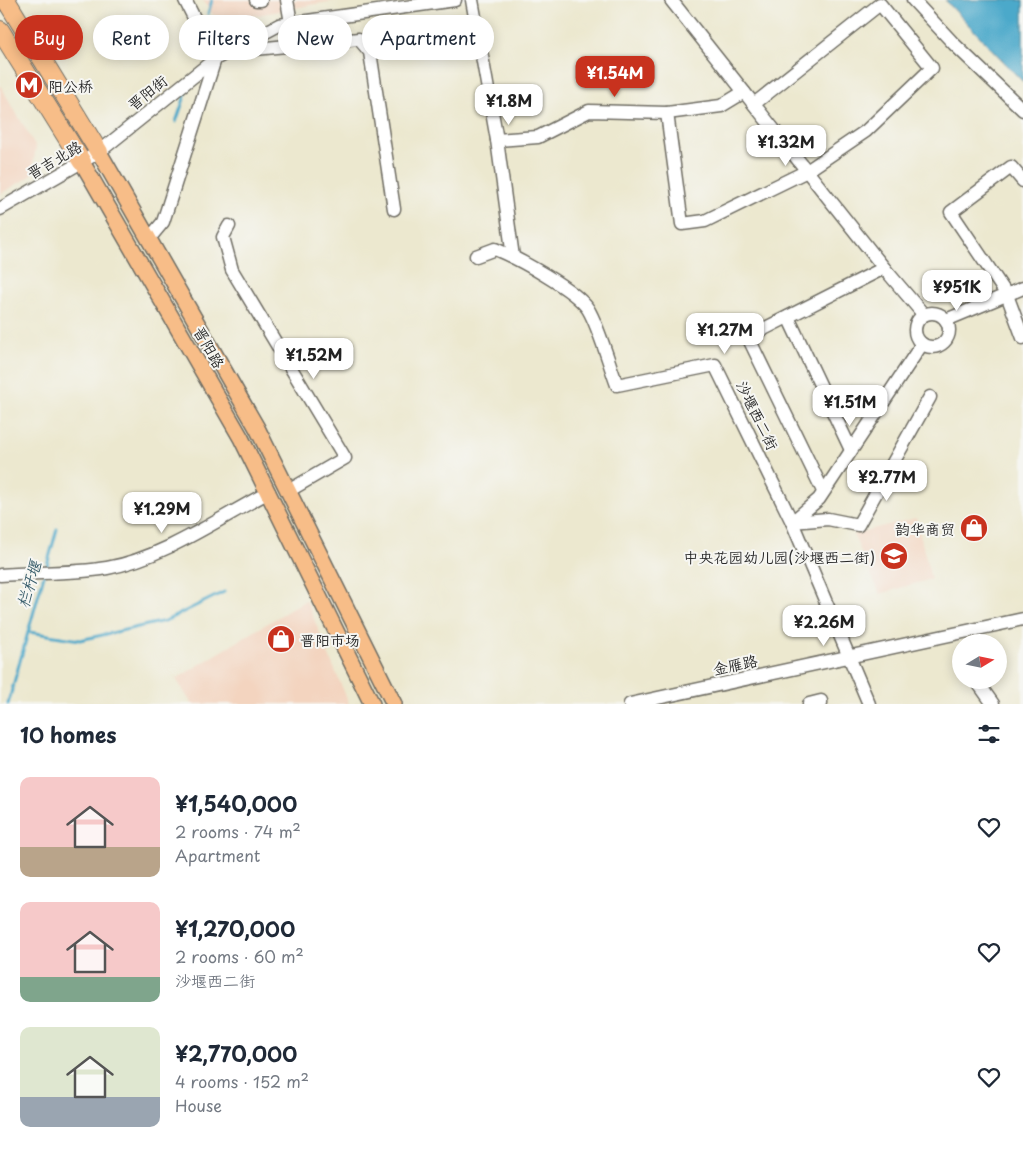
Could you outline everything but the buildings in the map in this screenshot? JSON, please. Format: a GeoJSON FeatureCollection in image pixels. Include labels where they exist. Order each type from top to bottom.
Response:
{"type":"FeatureCollection","features":[{"type":"Feature","properties":{"kind":"highway","name":"晋阳路"},"geometry":{"type":"LineString","coordinates":[[6,0],[99,152]]}},
{"type":"Feature","properties":{"kind":"highway","name":"晋阳路"},"geometry":{"type":"LineString","coordinates":[[0,30],[82,162]]}},
{"type":"Feature","properties":{"kind":"main road","name":"晋阳路"},"geometry":{"type":"LineString","coordinates":[[99,152],[257,428],[290,490],[394,704]]}},
{"type":"Feature","properties":{"kind":"main road","name":"晋阳路"},"geometry":{"type":"LineString","coordinates":[[82,162],[236,430],[269,492],[372,704]]}},
{"type":"Feature","properties":{"kind":"street"},"geometry":{"type":"LineString","coordinates":[[185,0],[193,15]]}},
{"type":"Feature","properties":{"kind":"street"},"geometry":{"type":"LineString","coordinates":[[256,0],[261,0]]}},
{"type":"Feature","properties":{"kind":"street"},"geometry":{"type":"LineString","coordinates":[[287,0],[290,15]]}},
{"type":"Feature","properties":{"kind":"street","name":"晋阳街"},"geometry":{"type":"LineString","coordinates":[[336,15],[403,3],[455,0]]}},
{"type":"Feature","properties":{"kind":"street"},"geometry":{"type":"LineString","coordinates":[[472,0],[497,140],[514,257]]}},
{"type":"Feature","properties":{"kind":"street"},"geometry":{"type":"LineString","coordinates":[[671,0],[884,268],[924,315]]}},
{"type":"Feature","properties":{"kind":"street"},"geometry":{"type":"LineString","coordinates":[[913,0],[954,44],[1023,110]]}},
{"type":"Feature","properties":{"kind":"street"},"geometry":{"type":"LineString","coordinates":[[667,113],[682,224],[704,221],[807,171],[866,131],[932,68],[926,57],[880,4],[754,104]]}},
{"type":"Feature","properties":{"kind":"street"},"geometry":{"type":"LineString","coordinates":[[268,48],[359,40],[370,52],[394,209]]}},
{"type":"Feature","properties":{"kind":"street","name":"晋阳街"},"geometry":{"type":"LineString","coordinates":[[99,152],[214,60]]}},
{"type":"Feature","properties":{"kind":"street"},"geometry":{"type":"LineString","coordinates":[[148,240],[163,222],[215,60]]}},
{"type":"Feature","properties":{"kind":"street"},"geometry":{"type":"LineString","coordinates":[[497,140],[538,137],[589,111],[667,113],[721,106],[744,92]]}},
{"type":"Feature","properties":{"kind":"street","name":"晋吉北路"},"geometry":{"type":"LineString","coordinates":[[0,209],[99,152]]}},
{"type":"Feature","properties":{"kind":"street"},"geometry":{"type":"LineString","coordinates":[[1023,181],[1011,167],[951,212],[1007,295],[1023,338]]}},
{"type":"Feature","properties":{"kind":"street"},"geometry":{"type":"LineString","coordinates":[[229,226],[223,236],[232,270],[344,458],[290,490]]}},
{"type":"Feature","properties":{"kind":"street","name":"沙堰西二街"},"geometry":{"type":"LineString","coordinates":[[476,256],[495,249],[514,257],[560,284],[588,308],[617,385],[715,365],[792,522],[869,704]]}},
{"type":"Feature","properties":{"kind":"street"},"geometry":{"type":"LineString","coordinates":[[823,491],[748,337],[884,268]]}},
{"type":"Feature","properties":{"kind":"street"},"geometry":{"type":"LineString","coordinates":[[946,320],[1023,288]]}},
{"type":"Feature","properties":{"kind":"street"},"geometry":{"type":"LineString","coordinates":[[934,313],[946,320],[949,334],[944,342],[936,347],[922,344],[916,331],[918,322],[924,315],[934,313]]}},
{"type":"Feature","properties":{"kind":"street"},"geometry":{"type":"LineString","coordinates":[[788,317],[851,450]]}},
{"type":"Feature","properties":{"kind":"street"},"geometry":{"type":"LineString","coordinates":[[792,522],[819,499],[922,344]]}},
{"type":"Feature","properties":{"kind":"street"},"geometry":{"type":"LineString","coordinates":[[792,522],[828,519],[858,525],[930,397]]}},
{"type":"Feature","properties":{"kind":"street"},"geometry":{"type":"LineString","coordinates":[[0,576],[108,568],[152,556],[269,492]]}},
{"type":"Feature","properties":{"kind":"street","name":"金雁路"},"geometry":{"type":"LineString","coordinates":[[977,634],[1023,619]]}},
{"type":"Feature","properties":{"kind":"street","name":"金雁路"},"geometry":{"type":"LineString","coordinates":[[630,704],[849,656],[952,640]]}},
{"type":"Feature","properties":{"kind":"street"},"geometry":{"type":"LineString","coordinates":[[860,704],[862,689]]}},
{"type":"Feature","properties":{"kind":"street"},"geometry":{"type":"LineString","coordinates":[[982,689],[993,704]]}},
{"type":"Feature","properties":{"kind":"street"},"geometry":{"type":"LineString","coordinates":[[809,704],[821,701],[821,704]]}},
{"type":"Feature","properties":{"kind":"shaded area"},"geometry":{"type":"Polygon","coordinates":[[[203,0],[338,0],[258,15],[213,15],[203,0]]]}},
{"type":"Feature","properties":{"kind":"shaded area"},"geometry":{"type":"Polygon","coordinates":[[[0,85],[36,147],[31,176],[0,194],[0,85]]]}},
{"type":"Feature","properties":{"kind":"shaded area","name":"中央花园幼儿园(沙堰西二街)"},"geometry":{"type":"Polygon","coordinates":[[[916,518],[931,579],[880,594],[853,534],[916,518]]]}},
{"type":"Feature","properties":{"kind":"shaded area","name":"晋阳市场"},"geometry":{"type":"Polygon","coordinates":[[[306,600],[349,704],[192,704],[176,679],[306,600]]]}},
{"type":"Feature","properties":{"kind":"water"},"geometry":{"type":"Polygon","coordinates":[[[945,0],[1023,0],[1023,82],[945,0]]]}},
{"type":"Feature","properties":{"kind":"waterway","name":"栏杆堰"},"geometry":{"type":"LineString","coordinates":[[208,14],[212,0]]}},
{"type":"Feature","properties":{"kind":"waterway","name":"栏杆堰"},"geometry":{"type":"LineString","coordinates":[[176,122],[187,90]]}},
{"type":"Feature","properties":{"kind":"waterway","name":"栏杆堰"},"geometry":{"type":"LineString","coordinates":[[46,569],[57,529]]}},
{"type":"Feature","properties":{"kind":"waterway","name":"栏杆堰"},"geometry":{"type":"LineString","coordinates":[[8,704],[44,575]]}},
{"type":"Feature","properties":{"kind":"waterway"},"geometry":{"type":"LineString","coordinates":[[29,632],[80,640],[165,621],[224,592]]}},
{"type":"Feature","properties":{"kind":"place","name":"阳公桥"},"geometry":{"type":"Point","coordinates":[29,85]}},
{"type":"Feature","properties":{"kind":"place","name":"韵华商贸"},"geometry":{"type":"Point","coordinates":[974,528]}},
{"type":"Feature","properties":{"kind":"place","name":"中央花园幼儿园(沙堰西二街)"},"geometry":{"type":"Point","coordinates":[894,556]}},
{"type":"Feature","properties":{"kind":"place","name":"晋阳市场"},"geometry":{"type":"Point","coordinates":[281,639]}}]}
